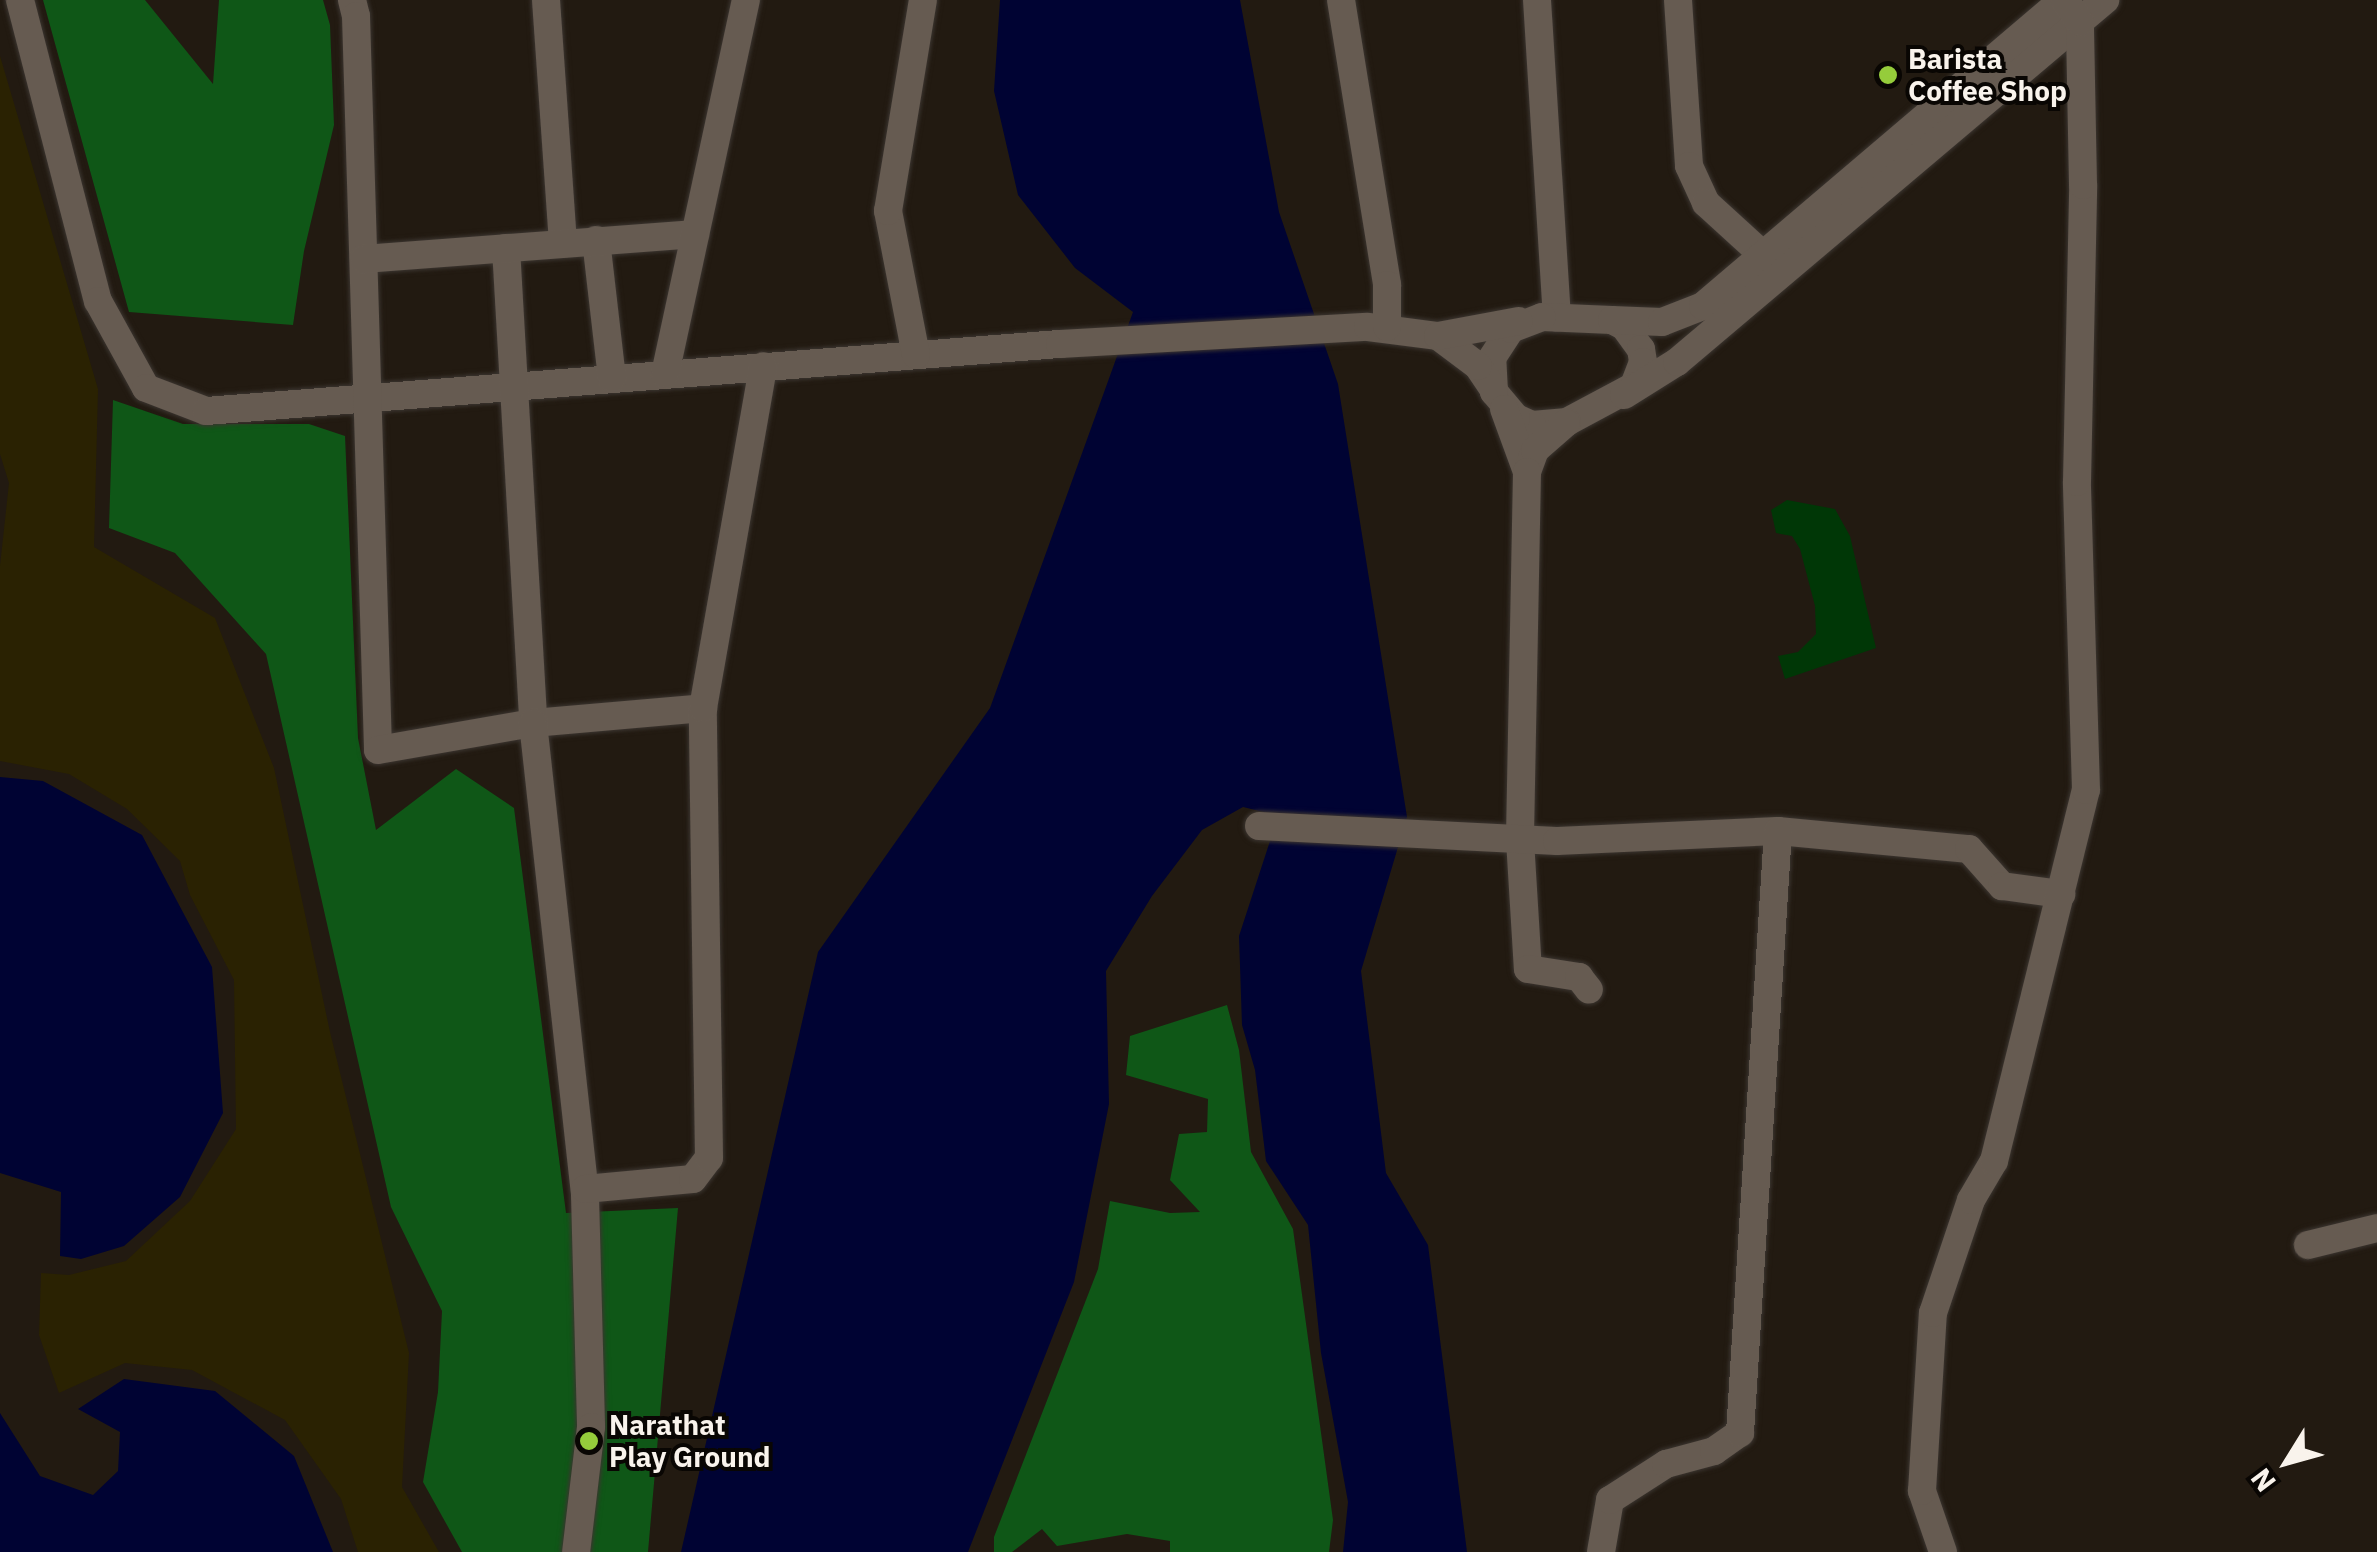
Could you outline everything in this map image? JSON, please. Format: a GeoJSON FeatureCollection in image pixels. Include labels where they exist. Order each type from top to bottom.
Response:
{"type":"FeatureCollection","features":[{"type":"Feature","properties":{"kind":"street"},"geometry":{"type":"LineString","coordinates":[[20,0],[98,300],[146,388],[206,411],[1060,344],[1377,327],[1438,336],[1557,318],[1662,322],[1703,306],[2069,7],[2105,0]]}},
{"type":"Feature","properties":{"kind":"street"},"geometry":{"type":"LineString","coordinates":[[546,0],[564,243]]}},
{"type":"Feature","properties":{"kind":"street"},"geometry":{"type":"LineString","coordinates":[[664,374],[746,0]]}},
{"type":"Feature","properties":{"kind":"street"},"geometry":{"type":"LineString","coordinates":[[916,355],[888,212],[922,0]]}},
{"type":"Feature","properties":{"kind":"street"},"geometry":{"type":"LineString","coordinates":[[1340,0],[1384,266],[1377,327]]}},
{"type":"Feature","properties":{"kind":"street"},"geometry":{"type":"LineString","coordinates":[[1537,0],[1557,318]]}},
{"type":"Feature","properties":{"kind":"street"},"geometry":{"type":"LineString","coordinates":[[1678,0],[1688,166],[1706,203],[1763,255]]}},
{"type":"Feature","properties":{"kind":"street"},"geometry":{"type":"LineString","coordinates":[[358,5],[378,750],[534,724],[703,708]]}},
{"type":"Feature","properties":{"kind":"street"},"geometry":{"type":"LineString","coordinates":[[1589,990],[1579,977],[1528,968],[1520,840],[1527,472],[1536,450],[1568,422],[1624,395],[1677,362],[2069,7]]}},
{"type":"Feature","properties":{"kind":"street"},"geometry":{"type":"LineString","coordinates":[[1942,1552],[1922,1491],[1933,1313],[1970,1200],[1994,1161],[2086,790],[2077,482],[2083,185],[2069,7]]}},
{"type":"Feature","properties":{"kind":"street"},"geometry":{"type":"LineString","coordinates":[[364,259],[695,234]]}},
{"type":"Feature","properties":{"kind":"street"},"geometry":{"type":"LineString","coordinates":[[596,240],[612,378]]}},
{"type":"Feature","properties":{"kind":"street"},"geometry":{"type":"LineString","coordinates":[[506,248],[534,724],[584,1189],[591,1426],[576,1552]]}},
{"type":"Feature","properties":{"kind":"street"},"geometry":{"type":"LineString","coordinates":[[1526,320],[1499,342],[1491,375],[1527,472]]}},
{"type":"Feature","properties":{"kind":"street"},"geometry":{"type":"LineString","coordinates":[[1612,320],[1624,326],[1641,349],[1640,375],[1624,395]]}},
{"type":"Feature","properties":{"kind":"street"},"geometry":{"type":"LineString","coordinates":[[1438,336],[1478,366],[1499,399],[1532,425],[1568,422]]}},
{"type":"Feature","properties":{"kind":"street"},"geometry":{"type":"LineString","coordinates":[[584,1189],[693,1179],[709,1158],[703,708],[764,366]]}},
{"type":"Feature","properties":{"kind":"street"},"geometry":{"type":"LineString","coordinates":[[1258,826],[1520,840],[1778,832],[1969,849],[2002,886],[2061,894]]}},
{"type":"Feature","properties":{"kind":"street"},"geometry":{"type":"LineString","coordinates":[[1601,1552],[1610,1500],[1666,1464],[1714,1452],[1740,1433],[1778,832]]}},
{"type":"Feature","properties":{"kind":"street"},"geometry":{"type":"LineString","coordinates":[[2308,1245],[2377,1228]]}},
{"type":"Feature","properties":{"kind":"green space"},"geometry":{"type":"Polygon","coordinates":[[[43,0],[145,0],[213,84],[219,0],[323,0],[330,25],[334,125],[304,251],[293,325],[129,312],[43,0]]]}},
{"type":"Feature","properties":{"kind":"green space"},"geometry":{"type":"Polygon","coordinates":[[[113,400],[183,424],[309,424],[345,436],[358,738],[376,830],[456,769],[514,808],[566,1213],[678,1208],[648,1552],[462,1552],[423,1482],[438,1392],[442,1311],[391,1207],[266,654],[175,553],[109,528],[113,400]]]}},
{"type":"Feature","properties":{"kind":"green space"},"geometry":{"type":"Polygon","coordinates":[[[1787,500],[1835,509],[1850,536],[1876,648],[1785,679],[1778,656],[1798,652],[1816,634],[1815,606],[1800,549],[1792,536],[1776,533],[1771,510],[1787,500]]]}},
{"type":"Feature","properties":{"kind":"green space"},"geometry":{"type":"Polygon","coordinates":[[[1227,1005],[1239,1050],[1251,1152],[1293,1229],[1333,1520],[1329,1552],[1170,1552],[1170,1541],[1127,1534],[1057,1546],[1042,1529],[1012,1552],[994,1552],[994,1537],[1098,1269],[1110,1201],[1170,1213],[1200,1212],[1170,1180],[1179,1134],[1207,1132],[1208,1099],[1126,1075],[1130,1036],[1227,1005]]]}},
{"type":"Feature","properties":{"kind":"sand"},"geometry":{"type":"Polygon","coordinates":[[[0,56],[98,389],[94,547],[215,618],[274,768],[330,1032],[409,1353],[402,1487],[439,1552],[358,1552],[341,1499],[285,1420],[192,1370],[125,1363],[59,1393],[39,1335],[41,1273],[69,1275],[126,1261],[190,1201],[236,1129],[234,980],[190,895],[180,861],[127,809],[69,774],[0,761],[0,566],[9,483],[0,454],[0,56]]]}},
{"type":"Feature","properties":{"kind":"shaded area"},"geometry":{"type":"Polygon","coordinates":[[[1000,0],[1240,0],[1279,212],[1338,384],[1407,817],[1361,971],[1386,1173],[1428,1245],[1467,1552],[1343,1552],[1348,1502],[1321,1353],[1308,1225],[1266,1161],[1255,1070],[1242,1025],[1239,936],[1270,841],[1272,814],[1243,807],[1202,830],[1152,896],[1106,971],[1109,1104],[1074,1282],[968,1552],[681,1552],[818,952],[990,708],[1133,312],[1075,268],[1018,195],[994,91],[1000,0]]]}},
{"type":"Feature","properties":{"kind":"shaded area"},"geometry":{"type":"Polygon","coordinates":[[[0,777],[43,781],[142,835],[212,967],[223,1113],[180,1197],[124,1246],[81,1259],[60,1256],[61,1192],[0,1173],[0,777]]]}},
{"type":"Feature","properties":{"kind":"shaded area"},"geometry":{"type":"Polygon","coordinates":[[[124,1379],[215,1391],[294,1456],[333,1552],[0,1552],[0,1413],[40,1476],[93,1495],[118,1471],[120,1432],[78,1409],[124,1379]]]}},
{"type":"Feature","properties":{"kind":"place","name":"Barista Coffee Shop"},"geometry":{"type":"Point","coordinates":[1888,75]}},
{"type":"Feature","properties":{"kind":"place","name":"Narathat Play Ground"},"geometry":{"type":"Point","coordinates":[589,1441]}}]}
